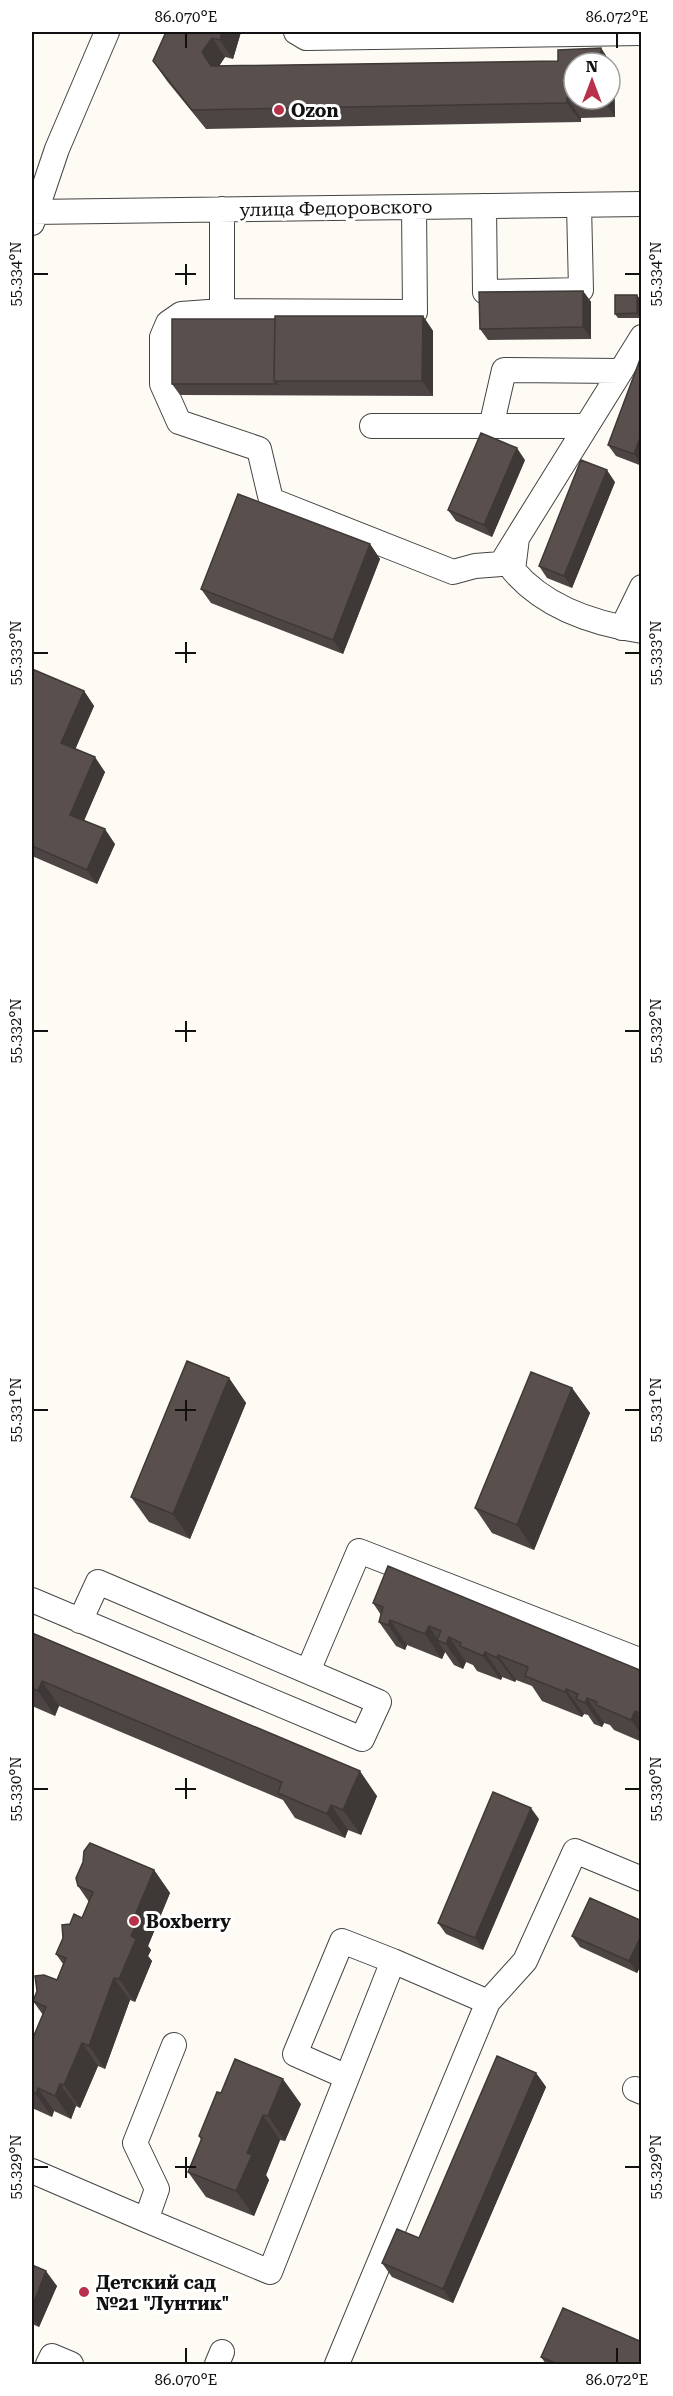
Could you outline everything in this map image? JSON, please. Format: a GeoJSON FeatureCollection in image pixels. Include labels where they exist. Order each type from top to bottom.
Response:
{"type":"FeatureCollection","features":[{"type":"Feature","properties":{"kind":"street"},"geometry":{"type":"LineString","coordinates":[[33,215],[57,149],[107,32]]}},
{"type":"Feature","properties":{"kind":"street"},"geometry":{"type":"LineString","coordinates":[[303,34],[642,33]]}},
{"type":"Feature","properties":{"kind":"street","name":"улица Федоровского"},"geometry":{"type":"LineString","coordinates":[[33,215],[222,209],[642,204]]}},
{"type":"Feature","properties":{"kind":"street"},"geometry":{"type":"LineString","coordinates":[[484,206],[485,292],[581,290],[579,205]]}},
{"type":"Feature","properties":{"kind":"street"},"geometry":{"type":"LineString","coordinates":[[414,207],[415,312],[222,311],[181,314],[168,323],[162,337],[162,384],[179,422],[259,449],[271,501],[453,572],[475,566],[501,564],[642,337]]}},
{"type":"Feature","properties":{"kind":"street"},"geometry":{"type":"LineString","coordinates":[[222,209],[222,311]]}},
{"type":"Feature","properties":{"kind":"street"},"geometry":{"type":"LineString","coordinates":[[490,427],[504,370],[621,371]]}},
{"type":"Feature","properties":{"kind":"street"},"geometry":{"type":"LineString","coordinates":[[372,426],[585,426]]}},
{"type":"Feature","properties":{"kind":"street"},"geometry":{"type":"LineString","coordinates":[[517,538],[513,570],[526,586],[572,613],[632,630],[642,587]]}},
{"type":"Feature","properties":{"kind":"street"},"geometry":{"type":"LineString","coordinates":[[308,1671],[359,1551],[642,1661]]}},
{"type":"Feature","properties":{"kind":"street"},"geometry":{"type":"LineString","coordinates":[[32,1600],[80,1621],[362,1739],[379,1702],[98,1582],[80,1621]]}},
{"type":"Feature","properties":{"kind":"street"},"geometry":{"type":"LineString","coordinates":[[337,2364],[488,2002],[525,1961],[575,1851],[642,1879]]}},
{"type":"Feature","properties":{"kind":"street"},"geometry":{"type":"LineString","coordinates":[[347,2077],[294,2054],[342,1941],[488,2002]]}},
{"type":"Feature","properties":{"kind":"street"},"geometry":{"type":"LineString","coordinates":[[32,2171],[270,2272],[393,1961]]}},
{"type":"Feature","properties":{"kind":"street"},"geometry":{"type":"LineString","coordinates":[[146,2220],[157,2189],[135,2143],[174,2045]]}},
{"type":"Feature","properties":{"kind":"street"},"geometry":{"type":"LineString","coordinates":[[48,2364],[52,2356],[71,2364]]}},
{"type":"Feature","properties":{"kind":"building"},"geometry":{"type":"Polygon","coordinates":[[[166,32],[222,32],[220,40],[212,38],[202,52],[211,66],[558,61],[558,50],[601,48],[601,51],[562,51],[562,103],[192,110],[153,61],[166,32]]]}},
{"type":"Feature","properties":{"kind":"building"},"geometry":{"type":"Polygon","coordinates":[[[583,291],[583,327],[480,329],[479,292],[583,291]]]}},
{"type":"Feature","properties":{"kind":"building"},"geometry":{"type":"Polygon","coordinates":[[[615,295],[637,295],[637,313],[615,314],[615,295]]]}},
{"type":"Feature","properties":{"kind":"building"},"geometry":{"type":"Polygon","coordinates":[[[275,316],[423,316],[422,381],[274,381],[275,316]]]}},
{"type":"Feature","properties":{"kind":"building"},"geometry":{"type":"Polygon","coordinates":[[[172,319],[275,319],[274,381],[277,384],[172,384],[172,319]]]}},
{"type":"Feature","properties":{"kind":"building"},"geometry":{"type":"Polygon","coordinates":[[[642,354],[642,432],[634,454],[608,445],[642,354]]]}},
{"type":"Feature","properties":{"kind":"building"},"geometry":{"type":"Polygon","coordinates":[[[481,433],[517,448],[484,525],[448,510],[481,433]]]}},
{"type":"Feature","properties":{"kind":"building"},"geometry":{"type":"Polygon","coordinates":[[[581,460],[607,470],[564,576],[539,566],[581,460]]]}},
{"type":"Feature","properties":{"kind":"building"},"geometry":{"type":"Polygon","coordinates":[[[238,494],[370,544],[333,640],[201,589],[238,494]]]}},
{"type":"Feature","properties":{"kind":"building"},"geometry":{"type":"Polygon","coordinates":[[[32,669],[84,691],[61,743],[95,757],[70,815],[105,829],[87,870],[32,846],[32,669]]]}},
{"type":"Feature","properties":{"kind":"building"},"geometry":{"type":"Polygon","coordinates":[[[187,1361],[229,1378],[173,1514],[131,1497],[187,1361]]]}},
{"type":"Feature","properties":{"kind":"building"},"geometry":{"type":"Polygon","coordinates":[[[531,1372],[572,1388],[517,1525],[475,1508],[531,1372]]]}},
{"type":"Feature","properties":{"kind":"building"},"geometry":{"type":"Polygon","coordinates":[[[388,1566],[642,1671],[642,1714],[635,1711],[631,1720],[596,1705],[597,1702],[587,1698],[585,1703],[576,1699],[578,1694],[566,1689],[565,1692],[525,1676],[528,1667],[498,1655],[497,1658],[485,1652],[483,1656],[460,1646],[461,1643],[449,1637],[446,1644],[437,1640],[441,1631],[429,1626],[425,1634],[390,1620],[388,1625],[379,1622],[383,1607],[373,1603],[388,1566]]]}},
{"type":"Feature","properties":{"kind":"building"},"geometry":{"type":"Polygon","coordinates":[[[32,1633],[360,1771],[343,1810],[331,1805],[327,1814],[278,1793],[282,1782],[42,1681],[38,1691],[32,1688],[32,1633]]]}},
{"type":"Feature","properties":{"kind":"building"},"geometry":{"type":"Polygon","coordinates":[[[493,1792],[531,1808],[475,1938],[438,1923],[493,1792]]]}},
{"type":"Feature","properties":{"kind":"building"},"geometry":{"type":"Polygon","coordinates":[[[90,1843],[154,1870],[131,1925],[135,1927],[131,1936],[136,1939],[119,1979],[114,1978],[89,2046],[82,2043],[64,2085],[60,2084],[55,2096],[38,2088],[36,2094],[32,2092],[32,2040],[46,2007],[33,2001],[37,1991],[35,1976],[44,1975],[57,1980],[66,1958],[56,1954],[63,1938],[62,1925],[70,1924],[74,1914],[82,1918],[93,1892],[78,1886],[76,1878],[83,1862],[84,1851],[90,1843]]]}},
{"type":"Feature","properties":{"kind":"building"},"geometry":{"type":"Polygon","coordinates":[[[590,1898],[642,1921],[642,1934],[629,1961],[572,1936],[590,1898]]]}},
{"type":"Feature","properties":{"kind":"building"},"geometry":{"type":"Polygon","coordinates":[[[497,2056],[536,2073],[443,2289],[382,2263],[397,2229],[419,2238],[497,2056]]]}},
{"type":"Feature","properties":{"kind":"building"},"geometry":{"type":"Polygon","coordinates":[[[235,2059],[283,2079],[268,2116],[263,2115],[247,2153],[252,2155],[236,2191],[188,2172],[202,2138],[199,2136],[217,2092],[221,2093],[235,2059]]]}},
{"type":"Feature","properties":{"kind":"building"},"geometry":{"type":"Polygon","coordinates":[[[32,2265],[46,2271],[32,2307],[32,2265]]]}},
{"type":"Feature","properties":{"kind":"building"},"geometry":{"type":"Polygon","coordinates":[[[563,2308],[642,2342],[642,2364],[558,2364],[541,2357],[563,2308]]]}},
{"type":"Feature","properties":{"kind":"place","name":"Ozon"},"geometry":{"type":"Point","coordinates":[279,110]}},
{"type":"Feature","properties":{"kind":"place","name":"Boxberry"},"geometry":{"type":"Point","coordinates":[134,1921]}},
{"type":"Feature","properties":{"kind":"place","name":"Детский сад №21 \"Лунтик\""},"geometry":{"type":"Point","coordinates":[84,2292]}}]}
